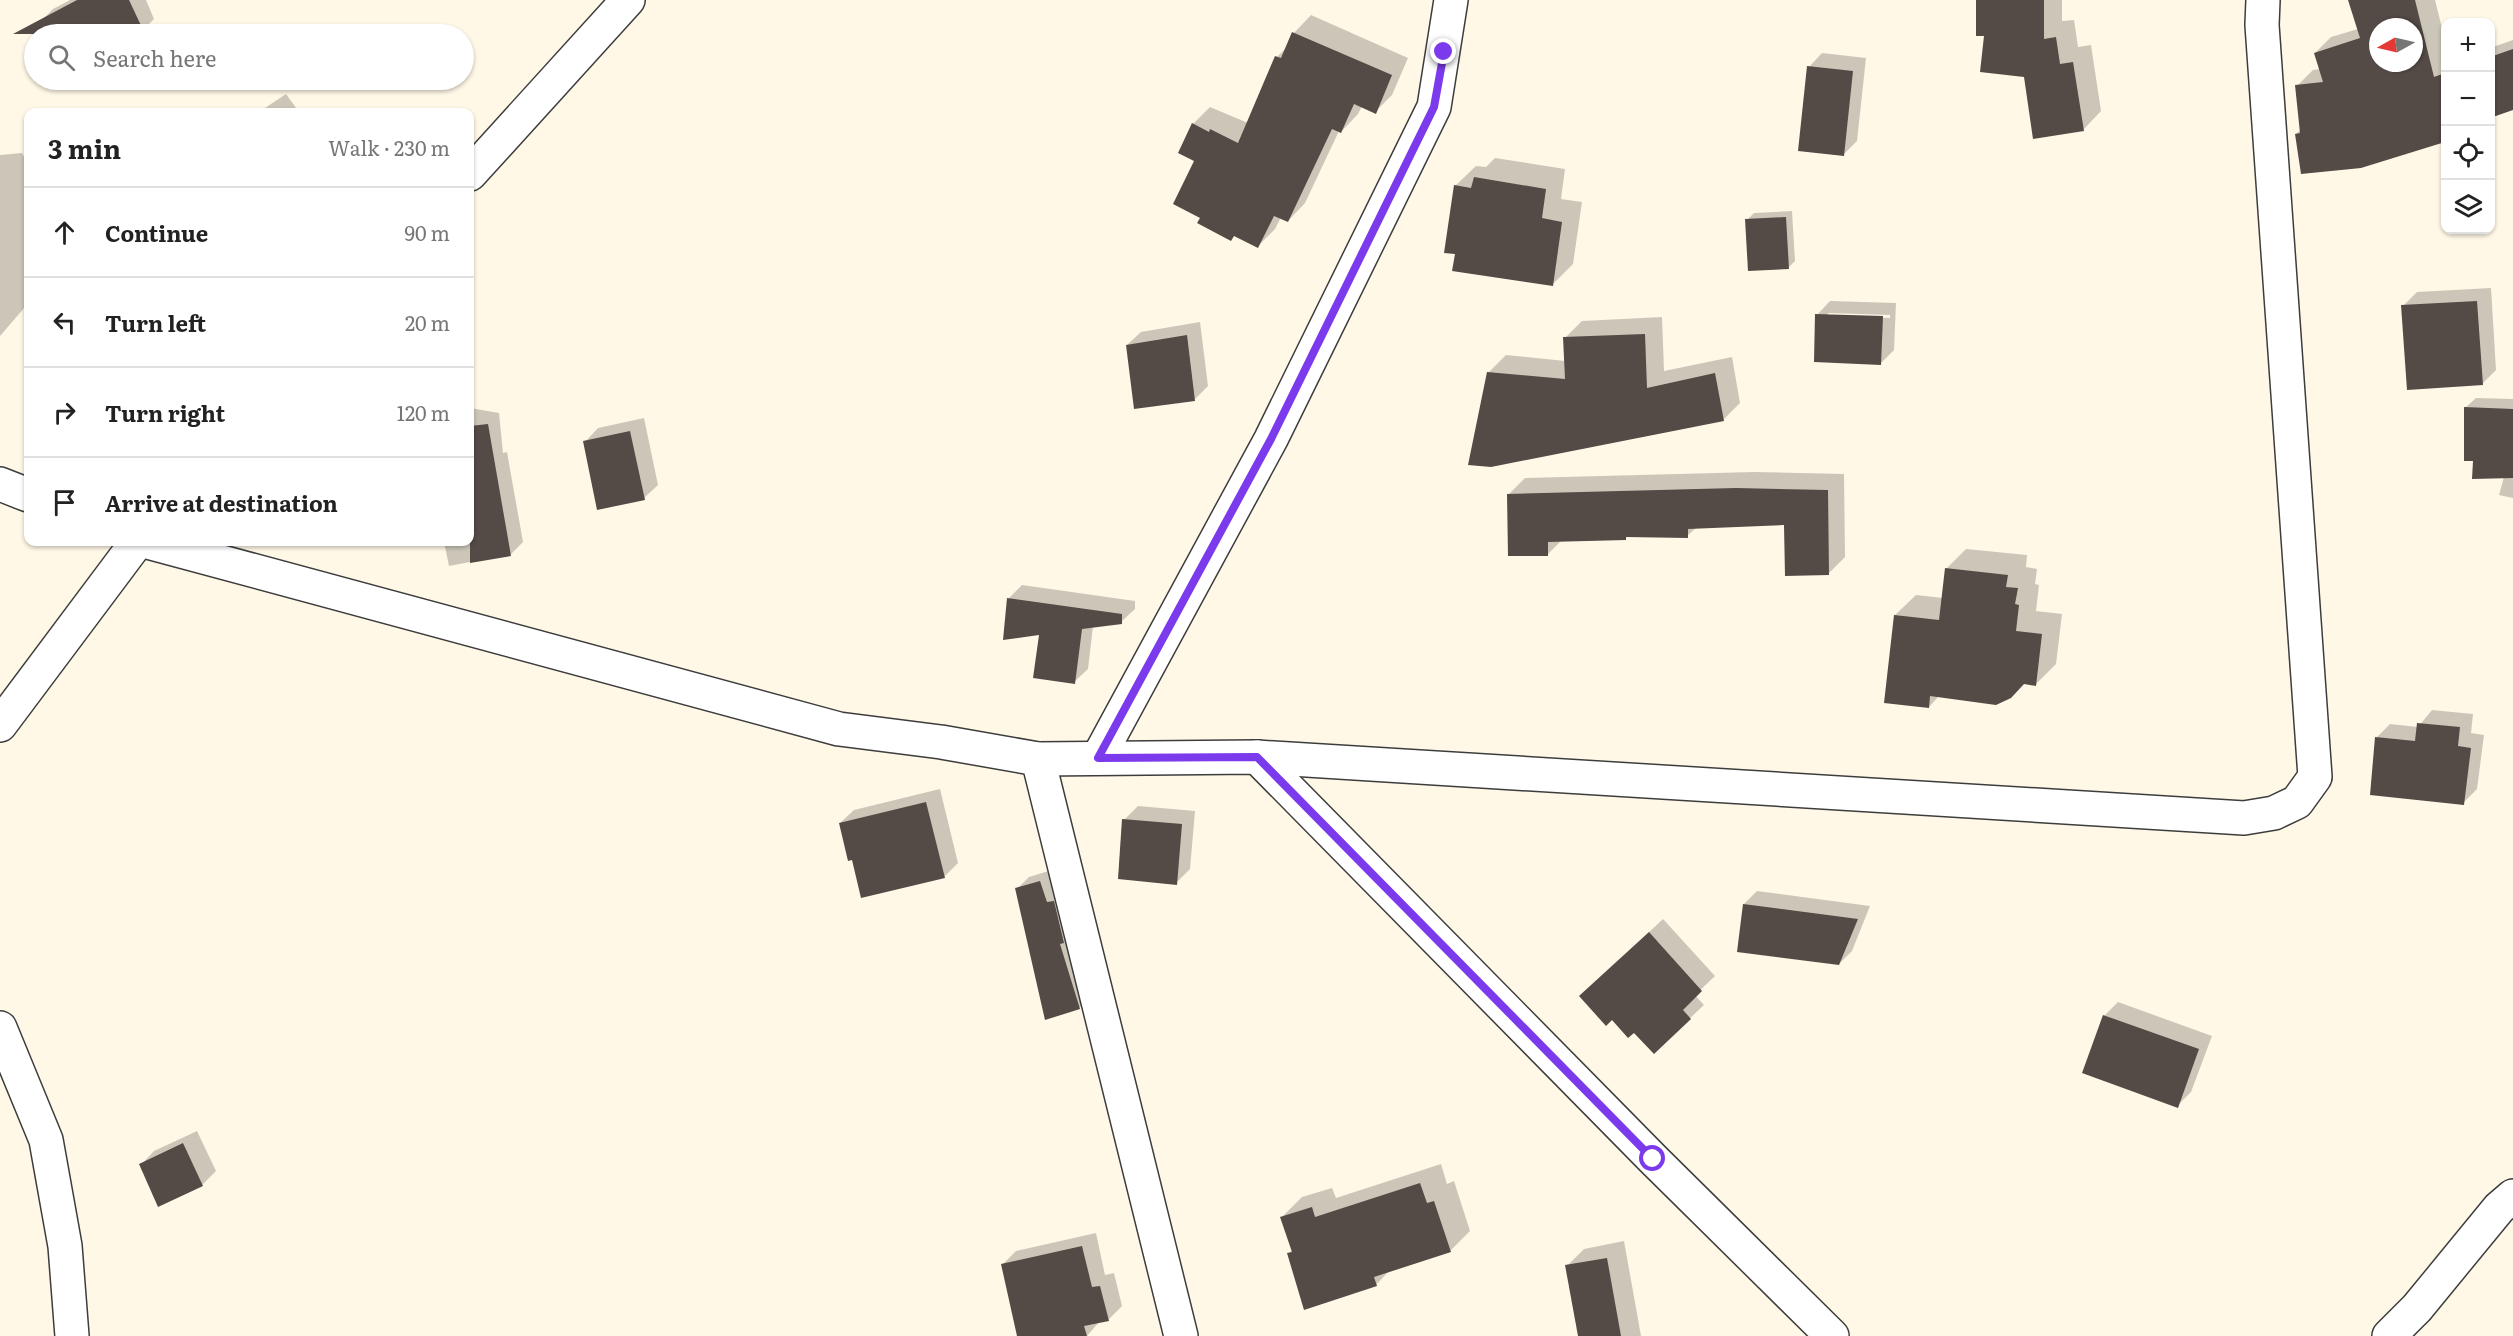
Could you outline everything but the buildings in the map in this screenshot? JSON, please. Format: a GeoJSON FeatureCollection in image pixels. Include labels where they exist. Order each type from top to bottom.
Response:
{"type":"FeatureCollection","features":[{"type":"Feature","properties":{"kind":"street"},"geometry":{"type":"LineString","coordinates":[[474,170],[628,0]]}},
{"type":"Feature","properties":{"kind":"street"},"geometry":{"type":"LineString","coordinates":[[1098,758],[1271,439],[1434,107],[1451,0]]}},
{"type":"Feature","properties":{"kind":"street"},"geometry":{"type":"LineString","coordinates":[[163,546],[839,729],[941,742],[1038,759],[1257,757],[2244,818],[2274,813],[2297,802],[2314,777],[2262,25],[2263,0]]}},
{"type":"Feature","properties":{"kind":"street"},"geometry":{"type":"LineString","coordinates":[[0,484],[24,493]]}},
{"type":"Feature","properties":{"kind":"street"},"geometry":{"type":"LineString","coordinates":[[0,725],[133,546]]}},
{"type":"Feature","properties":{"kind":"street"},"geometry":{"type":"LineString","coordinates":[[1257,757],[1653,1159],[1832,1336]]}},
{"type":"Feature","properties":{"kind":"street"},"geometry":{"type":"LineString","coordinates":[[1038,759],[1181,1336]]}},
{"type":"Feature","properties":{"kind":"street"},"geometry":{"type":"LineString","coordinates":[[0,1028],[46,1140],[65,1246],[72,1336]]}},
{"type":"Feature","properties":{"kind":"street"},"geometry":{"type":"LineString","coordinates":[[2389,1336],[2417,1308],[2499,1208],[2513,1196]]}},
{"type":"Feature","properties":{"kind":"route"},"geometry":{"type":"LineString","coordinates":[[1444,52],[1434,107],[1271,439],[1098,758],[1257,757],[1653,1159]]}}]}
